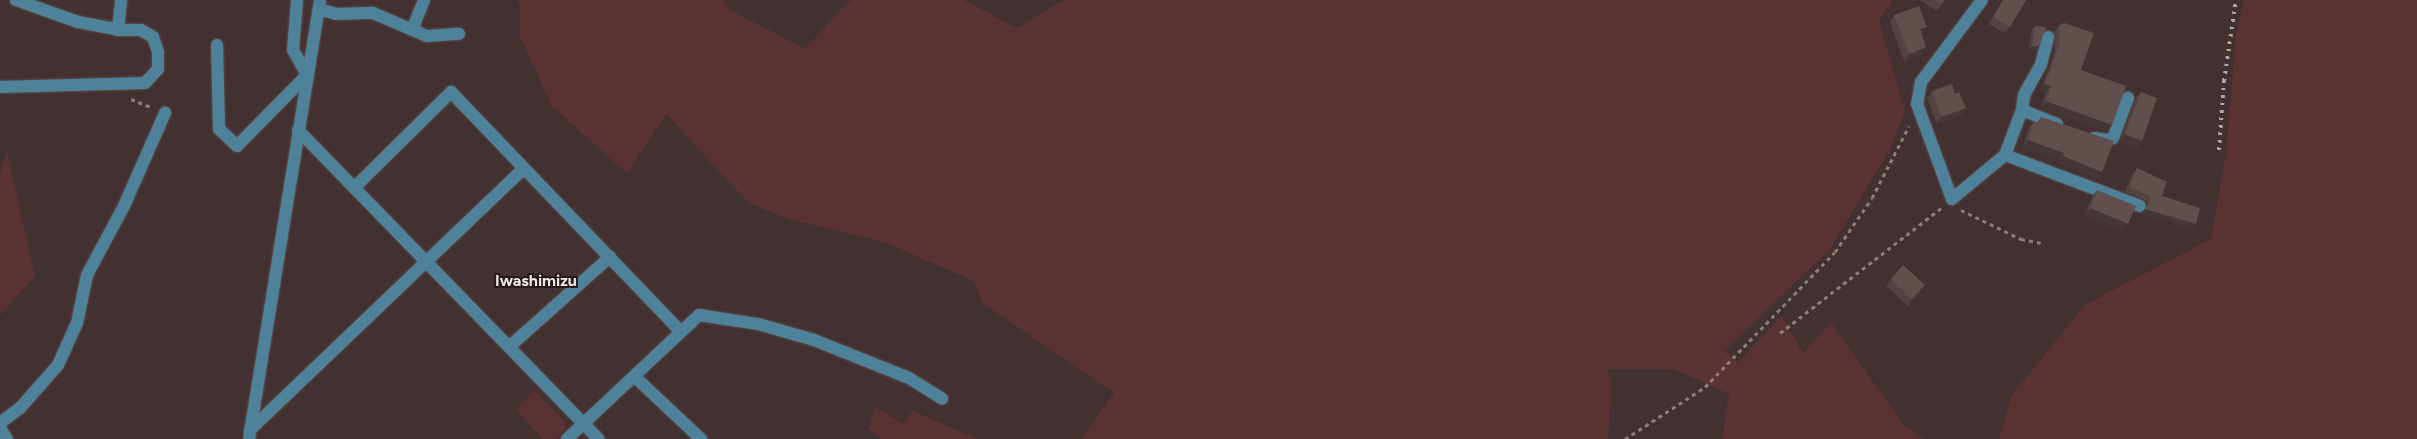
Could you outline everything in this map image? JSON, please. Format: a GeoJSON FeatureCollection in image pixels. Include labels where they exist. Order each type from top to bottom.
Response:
{"type":"FeatureCollection","features":[{"type":"Feature","properties":{"kind":"street"},"geometry":{"type":"LineString","coordinates":[[0,87],[145,83],[153,77],[158,69],[158,52],[153,37],[141,30],[118,30],[78,22],[16,0]]}},
{"type":"Feature","properties":{"kind":"street"},"geometry":{"type":"LineString","coordinates":[[118,30],[121,0]]}},
{"type":"Feature","properties":{"kind":"street"},"geometry":{"type":"LineString","coordinates":[[297,0],[293,50],[307,75]]}},
{"type":"Feature","properties":{"kind":"street"},"geometry":{"type":"LineString","coordinates":[[412,30],[424,0]]}},
{"type":"Feature","properties":{"kind":"street"},"geometry":{"type":"LineString","coordinates":[[1982,0],[1921,82],[1917,104],[1952,199],[2005,154],[2022,110],[2024,95],[2041,64],[2048,37]]}},
{"type":"Feature","properties":{"kind":"street"},"geometry":{"type":"LineString","coordinates":[[250,434],[319,5],[336,14],[373,13],[427,36],[459,34]]}},
{"type":"Feature","properties":{"kind":"street"},"geometry":{"type":"LineString","coordinates":[[218,45],[216,105],[219,129],[237,146],[307,75]]}},
{"type":"Feature","properties":{"kind":"street"},"geometry":{"type":"LineString","coordinates":[[356,186],[451,92],[681,332]]}},
{"type":"Feature","properties":{"kind":"street"},"geometry":{"type":"LineString","coordinates":[[2022,110],[2099,140],[2113,138],[2128,98]]}},
{"type":"Feature","properties":{"kind":"street"},"geometry":{"type":"LineString","coordinates":[[0,422],[21,407],[58,365],[77,322],[87,275],[124,206],[165,113]]}},
{"type":"Feature","properties":{"kind":"street"},"geometry":{"type":"LineString","coordinates":[[298,130],[356,186],[598,439]]}},
{"type":"Feature","properties":{"kind":"street"},"geometry":{"type":"LineString","coordinates":[[2005,154],[2140,206]]}},
{"type":"Feature","properties":{"kind":"street"},"geometry":{"type":"LineString","coordinates":[[250,434],[523,169]]}},
{"type":"Feature","properties":{"kind":"street"},"geometry":{"type":"LineString","coordinates":[[510,346],[610,257]]}},
{"type":"Feature","properties":{"kind":"street"},"geometry":{"type":"LineString","coordinates":[[567,439],[699,315],[758,324],[814,340],[909,378],[942,399]]}},
{"type":"Feature","properties":{"kind":"street"},"geometry":{"type":"LineString","coordinates":[[635,377],[701,439]]}},
{"type":"Feature","properties":{"kind":"street"},"geometry":{"type":"LineString","coordinates":[[0,428],[6,439]]}},
{"type":"Feature","properties":{"kind":"path"},"geometry":{"type":"LineString","coordinates":[[118,85],[127,98],[165,113]]}},
{"type":"Feature","properties":{"kind":"path"},"geometry":{"type":"LineString","coordinates":[[1625,439],[1705,387],[1835,252],[1894,158],[1917,104]]}},
{"type":"Feature","properties":{"kind":"path"},"geometry":{"type":"LineString","coordinates":[[1780,333],[1952,199],[1957,208],[2021,239],[2041,243]]}},
{"type":"Feature","properties":{"kind":"shaded area"},"geometry":{"type":"Polygon","coordinates":[[[517,0],[722,0],[732,11],[805,49],[846,4],[853,0],[963,0],[1017,28],[1063,0],[1893,0],[1879,21],[1905,112],[1889,151],[1829,250],[1724,351],[1738,363],[1781,316],[1803,353],[1831,323],[1903,424],[1923,439],[1722,439],[1729,394],[1673,369],[1607,369],[1611,385],[1608,439],[1081,439],[1114,393],[983,303],[973,281],[887,243],[789,219],[749,203],[666,114],[627,173],[552,106],[520,37],[520,4],[517,0]]]}},
{"type":"Feature","properties":{"kind":"shaded area"},"geometry":{"type":"Polygon","coordinates":[[[2244,0],[2417,0],[2417,439],[1999,439],[2012,395],[2085,305],[2211,239],[2226,154],[2236,34],[2244,0]]]}},
{"type":"Feature","properties":{"kind":"shaded area"},"geometry":{"type":"Polygon","coordinates":[[[7,152],[35,276],[0,315],[0,173],[7,152]]]}},
{"type":"Feature","properties":{"kind":"shaded area"},"geometry":{"type":"Polygon","coordinates":[[[534,391],[565,422],[565,429],[556,439],[543,439],[516,410],[534,391]]]}},
{"type":"Feature","properties":{"kind":"shaded area"},"geometry":{"type":"Polygon","coordinates":[[[875,407],[903,424],[913,411],[978,439],[882,439],[869,429],[875,407]]]}},
{"type":"Feature","properties":{"kind":"building"},"geometry":{"type":"Polygon","coordinates":[[[1935,0],[1944,0],[1942,4],[1935,0]]]}},
{"type":"Feature","properties":{"kind":"building"},"geometry":{"type":"Polygon","coordinates":[[[2003,0],[2026,0],[2010,27],[1993,17],[2003,0]]]}},
{"type":"Feature","properties":{"kind":"building"},"geometry":{"type":"Polygon","coordinates":[[[1919,6],[1927,27],[1920,29],[1926,47],[1909,54],[1894,15],[1919,6]]]}},
{"type":"Feature","properties":{"kind":"building"},"geometry":{"type":"Polygon","coordinates":[[[2064,23],[2094,33],[2081,70],[2126,86],[2112,125],[2046,101],[2051,86],[2045,84],[2060,44],[2059,25],[2064,23]]]}},
{"type":"Feature","properties":{"kind":"building"},"geometry":{"type":"Polygon","coordinates":[[[2035,26],[2046,27],[2039,46],[2032,46],[2035,26]]]}},
{"type":"Feature","properties":{"kind":"building"},"geometry":{"type":"Polygon","coordinates":[[[1952,84],[1955,94],[1959,92],[1966,108],[1941,117],[1932,91],[1952,84]]]}},
{"type":"Feature","properties":{"kind":"building"},"geometry":{"type":"Polygon","coordinates":[[[2141,92],[2157,98],[2142,141],[2125,134],[2141,92]]]}},
{"type":"Feature","properties":{"kind":"building"},"geometry":{"type":"Polygon","coordinates":[[[2041,117],[2114,141],[2102,172],[2063,156],[2064,153],[2028,140],[2034,121],[2039,123],[2041,117]]]}},
{"type":"Feature","properties":{"kind":"building"},"geometry":{"type":"Polygon","coordinates":[[[2137,168],[2167,182],[2162,196],[2200,208],[2196,224],[2145,209],[2151,203],[2150,196],[2129,187],[2137,168]]]}},
{"type":"Feature","properties":{"kind":"building"},"geometry":{"type":"Polygon","coordinates":[[[2097,190],[2136,206],[2128,224],[2090,208],[2097,190]]]}},
{"type":"Feature","properties":{"kind":"building"},"geometry":{"type":"Polygon","coordinates":[[[1903,265],[1925,285],[1912,299],[1891,279],[1903,265]]]}},
{"type":"Feature","properties":{"kind":"railway"},"geometry":{"type":"LineString","coordinates":[[2219,150],[2224,81],[2236,0]]}},
{"type":"Feature","properties":{"kind":"district","name":"Iwashimizu"},"geometry":{"type":"Point","coordinates":[536,281]}}]}
